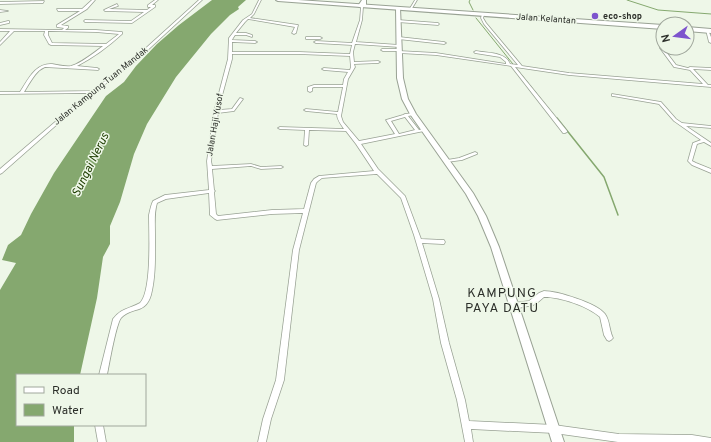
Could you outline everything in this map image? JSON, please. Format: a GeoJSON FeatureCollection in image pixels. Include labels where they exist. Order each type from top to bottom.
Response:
{"type":"FeatureCollection","features":[{"type":"Feature","properties":{"kind":"highway","name":"Jalan Kelantan"},"geometry":{"type":"LineString","coordinates":[[278,0],[363,4],[398,9],[453,12]]}},
{"type":"Feature","properties":{"kind":"highway","name":"Jalan Kelantan"},"geometry":{"type":"LineString","coordinates":[[398,9],[655,26]]}},
{"type":"Feature","properties":{"kind":"highway"},"geometry":{"type":"LineString","coordinates":[[695,29],[709,30]]}},
{"type":"Feature","properties":{"kind":"main road"},"geometry":{"type":"LineString","coordinates":[[398,9],[401,84],[409,115],[447,161],[482,216],[495,247],[558,442]]}},
{"type":"Feature","properties":{"kind":"street"},"geometry":{"type":"LineString","coordinates":[[62,31],[67,27],[58,26],[83,10],[94,0]]}},
{"type":"Feature","properties":{"kind":"street"},"geometry":{"type":"LineString","coordinates":[[85,21],[132,22],[154,6],[149,6],[156,0]]}},
{"type":"Feature","properties":{"kind":"street","name":"Jalan Kampung Tuan Mandak"},"geometry":{"type":"LineString","coordinates":[[0,172],[92,92],[137,58],[201,0]]}},
{"type":"Feature","properties":{"kind":"street","name":"Jalan Haji Yusof"},"geometry":{"type":"LineString","coordinates":[[260,0],[253,14],[247,18],[234,34],[231,41],[231,53],[216,112],[209,161],[213,215],[217,218],[272,212],[306,211]]}},
{"type":"Feature","properties":{"kind":"street"},"geometry":{"type":"LineString","coordinates":[[410,9],[416,0]]}},
{"type":"Feature","properties":{"kind":"street"},"geometry":{"type":"LineString","coordinates":[[0,3],[30,1],[43,2]]}},
{"type":"Feature","properties":{"kind":"street"},"geometry":{"type":"LineString","coordinates":[[363,4],[361,20],[351,55],[353,67],[346,77],[339,119],[378,172],[403,197],[419,241],[436,299],[445,343],[467,424],[469,442]]}},
{"type":"Feature","properties":{"kind":"street"},"geometry":{"type":"LineString","coordinates":[[117,5],[105,10],[146,11]]}},
{"type":"Feature","properties":{"kind":"street"},"geometry":{"type":"LineString","coordinates":[[58,10],[83,10]]}},
{"type":"Feature","properties":{"kind":"street"},"geometry":{"type":"LineString","coordinates":[[0,11],[7,11]]}},
{"type":"Feature","properties":{"kind":"street"},"geometry":{"type":"LineString","coordinates":[[483,15],[482,18],[485,23],[514,65],[565,132]]}},
{"type":"Feature","properties":{"kind":"street"},"geometry":{"type":"LineString","coordinates":[[247,18],[296,26],[298,27],[294,33]]}},
{"type":"Feature","properties":{"kind":"street"},"geometry":{"type":"LineString","coordinates":[[398,21],[438,24]]}},
{"type":"Feature","properties":{"kind":"street"},"geometry":{"type":"LineString","coordinates":[[0,24],[8,22]]}},
{"type":"Feature","properties":{"kind":"street"},"geometry":{"type":"LineString","coordinates":[[0,30],[120,32],[120,34],[106,45],[72,67]]}},
{"type":"Feature","properties":{"kind":"street"},"geometry":{"type":"LineString","coordinates":[[0,44],[13,30]]}},
{"type":"Feature","properties":{"kind":"street"},"geometry":{"type":"LineString","coordinates":[[709,30],[711,42]]}},
{"type":"Feature","properties":{"kind":"street"},"geometry":{"type":"LineString","coordinates":[[47,31],[46,35],[51,44],[106,45]]}},
{"type":"Feature","properties":{"kind":"street"},"geometry":{"type":"LineString","coordinates":[[234,34],[246,34],[251,36]]}},
{"type":"Feature","properties":{"kind":"street"},"geometry":{"type":"LineString","coordinates":[[307,38],[326,38],[327,42]]}},
{"type":"Feature","properties":{"kind":"street"},"geometry":{"type":"LineString","coordinates":[[383,50],[424,40],[429,43],[444,43]]}},
{"type":"Feature","properties":{"kind":"street"},"geometry":{"type":"LineString","coordinates":[[231,41],[255,42]]}},
{"type":"Feature","properties":{"kind":"street"},"geometry":{"type":"LineString","coordinates":[[316,42],[399,46],[430,53],[570,74],[709,86]]}},
{"type":"Feature","properties":{"kind":"street"},"geometry":{"type":"LineString","coordinates":[[476,52],[504,57],[514,65]]}},
{"type":"Feature","properties":{"kind":"street"},"geometry":{"type":"LineString","coordinates":[[231,53],[351,55]]}},
{"type":"Feature","properties":{"kind":"street"},"geometry":{"type":"LineString","coordinates":[[667,56],[674,66],[690,69],[711,69]]}},
{"type":"Feature","properties":{"kind":"street"},"geometry":{"type":"LineString","coordinates":[[353,63],[378,62]]}},
{"type":"Feature","properties":{"kind":"street"},"geometry":{"type":"LineString","coordinates":[[22,92],[41,67],[72,67],[97,70]]}},
{"type":"Feature","properties":{"kind":"street"},"geometry":{"type":"LineString","coordinates":[[324,69],[351,71]]}},
{"type":"Feature","properties":{"kind":"street"},"geometry":{"type":"LineString","coordinates":[[690,69],[709,86]]}},
{"type":"Feature","properties":{"kind":"street"},"geometry":{"type":"LineString","coordinates":[[310,92],[310,87],[314,86],[344,86]]}},
{"type":"Feature","properties":{"kind":"street"},"geometry":{"type":"LineString","coordinates":[[0,93],[92,92]]}},
{"type":"Feature","properties":{"kind":"street"},"geometry":{"type":"LineString","coordinates":[[613,95],[660,103],[672,117],[703,141],[711,145]]}},
{"type":"Feature","properties":{"kind":"street"},"geometry":{"type":"LineString","coordinates":[[216,112],[233,110],[242,99]]}},
{"type":"Feature","properties":{"kind":"street"},"geometry":{"type":"LineString","coordinates":[[306,110],[339,113]]}},
{"type":"Feature","properties":{"kind":"street"},"geometry":{"type":"LineString","coordinates":[[398,135],[388,120],[409,115]]}},
{"type":"Feature","properties":{"kind":"street"},"geometry":{"type":"LineString","coordinates":[[681,124],[711,127]]}},
{"type":"Feature","properties":{"kind":"street"},"geometry":{"type":"LineString","coordinates":[[280,128],[348,130]]}},
{"type":"Feature","properties":{"kind":"street"},"geometry":{"type":"LineString","coordinates":[[306,145],[307,129]]}},
{"type":"Feature","properties":{"kind":"street"},"geometry":{"type":"LineString","coordinates":[[358,143],[421,131]]}},
{"type":"Feature","properties":{"kind":"street"},"geometry":{"type":"LineString","coordinates":[[703,141],[695,144],[690,161],[711,171]]}},
{"type":"Feature","properties":{"kind":"street"},"geometry":{"type":"LineString","coordinates":[[447,161],[460,159],[475,153]]}},
{"type":"Feature","properties":{"kind":"street"},"geometry":{"type":"LineString","coordinates":[[209,168],[251,165],[261,168],[281,167]]}},
{"type":"Feature","properties":{"kind":"street"},"geometry":{"type":"LineString","coordinates":[[262,442],[282,374],[296,250],[314,183],[318,179],[378,172]]}},
{"type":"Feature","properties":{"kind":"street"},"geometry":{"type":"LineString","coordinates":[[102,374],[115,321],[123,312],[140,306],[145,300],[149,288],[152,253],[152,212],[155,202],[165,198],[212,191]]}},
{"type":"Feature","properties":{"kind":"street"},"geometry":{"type":"LineString","coordinates":[[419,241],[442,242]]}},
{"type":"Feature","properties":{"kind":"street"},"geometry":{"type":"LineString","coordinates":[[514,306],[535,302],[538,296],[546,294],[588,305],[596,309],[604,318],[604,329],[609,338]]}},
{"type":"Feature","properties":{"kind":"street"},"geometry":{"type":"LineString","coordinates":[[467,424],[554,430],[619,438],[692,439],[711,442]]}},
{"type":"Feature","properties":{"kind":"street"},"geometry":{"type":"LineString","coordinates":[[99,426],[102,442]]}},
{"type":"Feature","properties":{"kind":"water","name":"Sungai Nerus"},"geometry":{"type":"Polygon","coordinates":[[[212,0],[246,0],[238,7],[239,9],[230,15],[211,34],[176,77],[147,124],[134,154],[120,202],[110,226],[110,244],[103,257],[97,298],[80,374],[16,374],[16,426],[74,426],[74,442],[0,442],[0,290],[16,263],[2,260],[8,245],[21,235],[54,173],[106,96],[124,82],[136,66],[157,44],[212,0]]]}},
{"type":"Feature","properties":{"kind":"waterway"},"geometry":{"type":"LineString","coordinates":[[470,0],[469,2],[473,10]]}},
{"type":"Feature","properties":{"kind":"waterway"},"geometry":{"type":"LineString","coordinates":[[627,0],[658,10],[711,14]]}},
{"type":"Feature","properties":{"kind":"waterway"},"geometry":{"type":"LineString","coordinates":[[476,18],[557,119]]}},
{"type":"Feature","properties":{"kind":"waterway"},"geometry":{"type":"LineString","coordinates":[[557,118],[604,177],[618,215]]}},
{"type":"Feature","properties":{"kind":"place","name":"eco-shop"},"geometry":{"type":"Point","coordinates":[595,16]}},
{"type":"Feature","properties":{"kind":"district","name":"KAMPUNG PAYA DATU"},"geometry":{"type":"Point","coordinates":[502,302]}}]}
